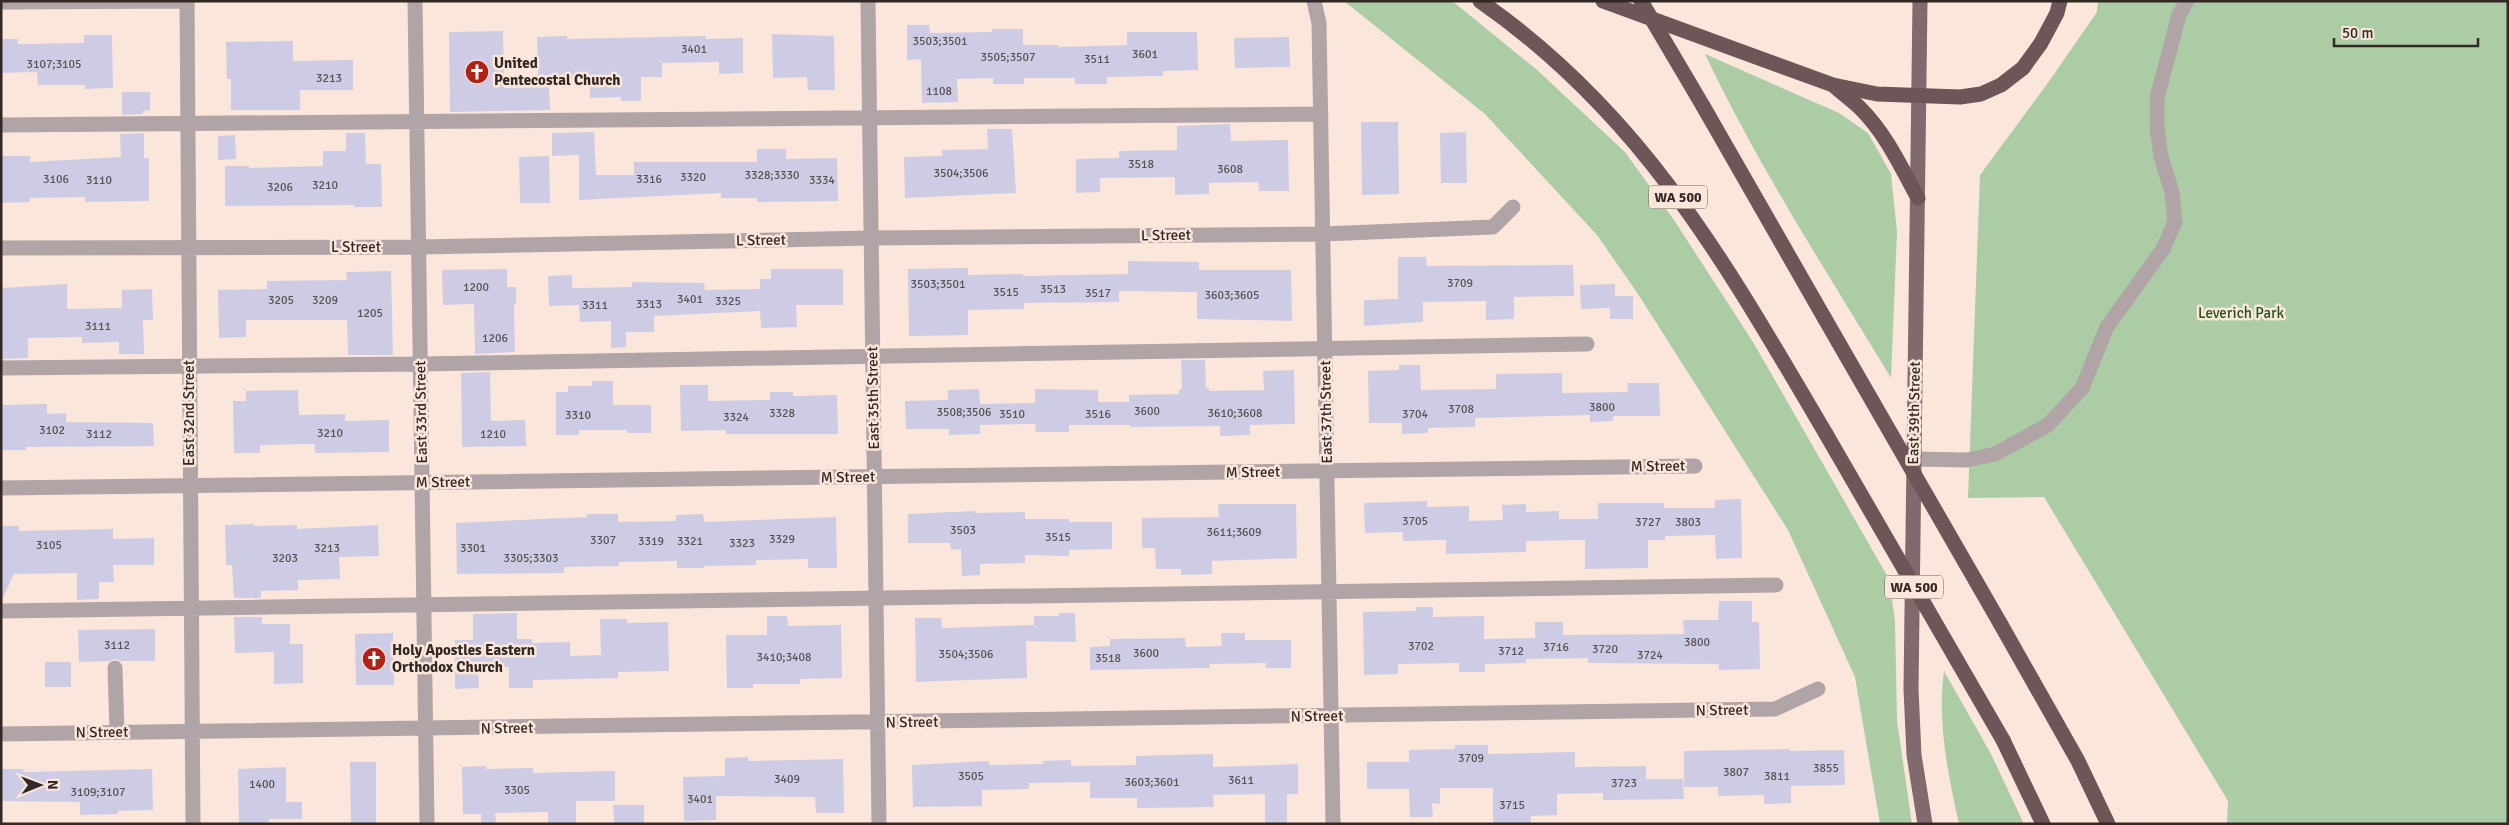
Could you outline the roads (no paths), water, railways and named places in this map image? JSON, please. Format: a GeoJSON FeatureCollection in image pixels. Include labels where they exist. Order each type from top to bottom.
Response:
{"type":"FeatureCollection","features":[{"type":"Feature","properties":{"kind":"highway","name":"WA 500"},"geometry":{"type":"LineString","coordinates":[[1480,1],[1556,61],[1617,120],[1659,170],[1713,246],[1826,434],[2003,740],[2043,824]]}},
{"type":"Feature","properties":{"kind":"highway"},"geometry":{"type":"LineString","coordinates":[[1603,1],[1832,85],[1877,94],[1960,98],[1982,94],[2001,85],[2023,68],[2041,43],[2057,13],[2060,1]]}},
{"type":"Feature","properties":{"kind":"highway"},"geometry":{"type":"LineString","coordinates":[[1641,1],[2000,623],[2078,761],[2108,824]]}},
{"type":"Feature","properties":{"kind":"highway"},"geometry":{"type":"LineString","coordinates":[[1832,85],[1861,109],[1874,124],[1892,148],[1918,198]]}},
{"type":"Feature","properties":{"kind":"main road","name":"East 39th Street"},"geometry":{"type":"LineString","coordinates":[[1920,1],[1912,712],[1914,755],[1925,824]]}},
{"type":"Feature","properties":{"kind":"street"},"geometry":{"type":"LineString","coordinates":[[1,2],[186,1]]}},
{"type":"Feature","properties":{"kind":"street","name":"East 32nd Street"},"geometry":{"type":"LineString","coordinates":[[186,1],[190,732],[193,824]]}},
{"type":"Feature","properties":{"kind":"street","name":"East 33rd Street"},"geometry":{"type":"LineString","coordinates":[[415,1],[427,824]]}},
{"type":"Feature","properties":{"kind":"street","name":"East 35th Street"},"geometry":{"type":"LineString","coordinates":[[868,1],[879,824]]}},
{"type":"Feature","properties":{"kind":"street","name":"East 37th Street"},"geometry":{"type":"LineString","coordinates":[[1314,1],[1319,24],[1333,824]]}},
{"type":"Feature","properties":{"kind":"street"},"geometry":{"type":"LineString","coordinates":[[1914,458],[1967,460],[1995,454],[2048,425],[2082,388],[2107,327],[2163,249],[2175,222],[2172,192],[2161,156],[2157,127],[2157,98],[2179,15],[2187,1]]}},
{"type":"Feature","properties":{"kind":"street"},"geometry":{"type":"LineString","coordinates":[[1,125],[1321,114]]}},
{"type":"Feature","properties":{"kind":"street","name":"L Street"},"geometry":{"type":"LineString","coordinates":[[1,248],[419,247],[871,238],[1323,234],[1493,227],[1513,207]]}},
{"type":"Feature","properties":{"kind":"street"},"geometry":{"type":"LineString","coordinates":[[1,368],[420,364],[1587,344]]}},
{"type":"Feature","properties":{"kind":"street","name":"M Street"},"geometry":{"type":"LineString","coordinates":[[1,488],[1696,466]]}},
{"type":"Feature","properties":{"kind":"street"},"geometry":{"type":"LineString","coordinates":[[1,611],[1776,585]]}},
{"type":"Feature","properties":{"kind":"street"},"geometry":{"type":"LineString","coordinates":[[115,668],[116,732]]}},
{"type":"Feature","properties":{"kind":"street","name":"N Street"},"geometry":{"type":"LineString","coordinates":[[1,734],[1775,709],[1818,689]]}},
{"type":"Feature","properties":{"kind":"place","name":"United Pentecostal Church"},"geometry":{"type":"Point","coordinates":[477,72]}},
{"type":"Feature","properties":{"kind":"place","name":"Holy Apostles Eastern Orthodox Church"},"geometry":{"type":"Point","coordinates":[374,659]}},
{"type":"Feature","properties":{"kind":"park label","name":"Leverich Park"},"geometry":{"type":"Point","coordinates":[2241,313]}}]}
